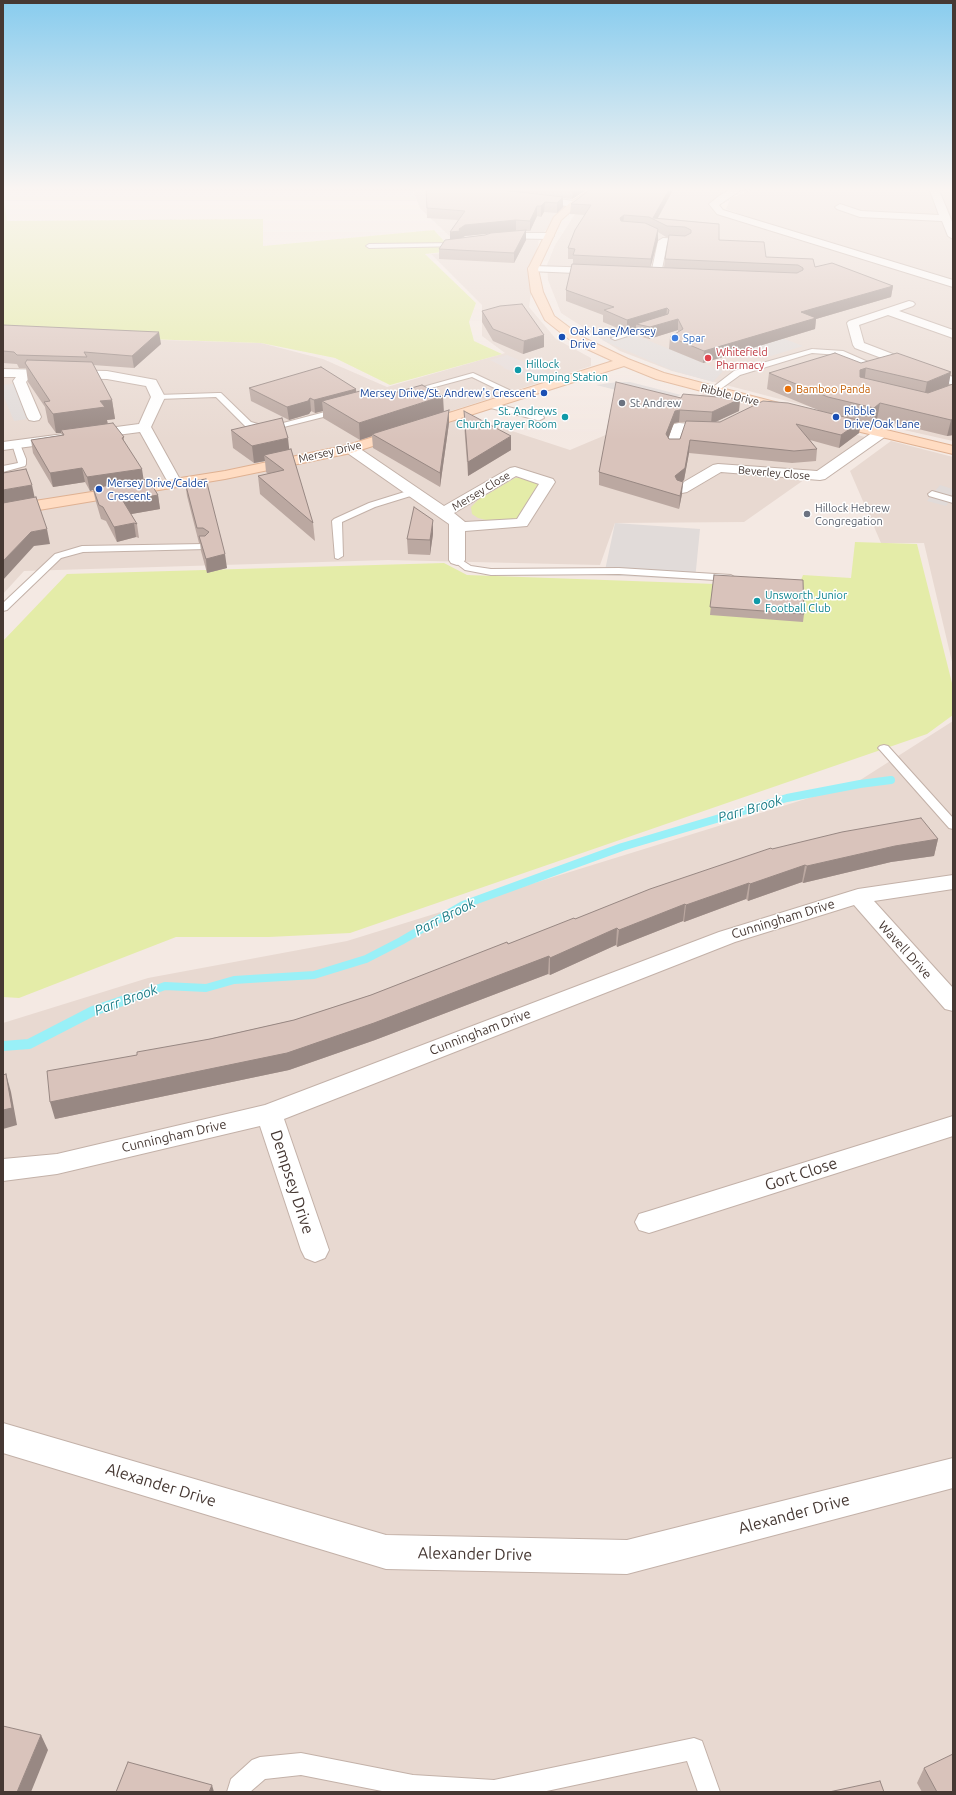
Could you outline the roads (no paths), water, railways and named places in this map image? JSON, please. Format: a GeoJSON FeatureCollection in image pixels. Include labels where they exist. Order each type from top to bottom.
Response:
{"type":"FeatureCollection","features":[{"type":"Feature","properties":{"kind":"street","name":"Ribble Drive"},"geometry":{"type":"LineString","coordinates":[[533,272],[537,292],[550,318],[578,340],[624,362],[660,376],[712,391],[802,413]]}},
{"type":"Feature","properties":{"kind":"street"},"geometry":{"type":"LineString","coordinates":[[602,272],[608,272]]}},
{"type":"Feature","properties":{"kind":"street"},"geometry":{"type":"LineString","coordinates":[[913,272],[953,284]]}},
{"type":"Feature","properties":{"kind":"street"},"geometry":{"type":"LineString","coordinates":[[937,279],[953,272]]}},
{"type":"Feature","properties":{"kind":"street"},"geometry":{"type":"LineString","coordinates":[[909,304],[853,323],[859,344],[953,381]]}},
{"type":"Feature","properties":{"kind":"street"},"geometry":{"type":"LineString","coordinates":[[888,311],[953,334]]}},
{"type":"Feature","properties":{"kind":"street","name":"Mersey Drive"},"geometry":{"type":"LineString","coordinates":[[3,511],[175,483],[351,448],[624,362]]}},
{"type":"Feature","properties":{"kind":"street"},"geometry":{"type":"LineString","coordinates":[[3,373],[107,375],[151,383],[158,397],[144,427]]}},
{"type":"Feature","properties":{"kind":"street"},"geometry":{"type":"LineString","coordinates":[[27,373],[19,382],[34,417]]}},
{"type":"Feature","properties":{"kind":"street"},"geometry":{"type":"LineString","coordinates":[[746,413],[764,404]]}},
{"type":"Feature","properties":{"kind":"street"},"geometry":{"type":"LineString","coordinates":[[818,417],[953,450]]}},
{"type":"Feature","properties":{"kind":"street"},"geometry":{"type":"LineString","coordinates":[[673,447],[679,427],[713,430],[726,423]]}},
{"type":"Feature","properties":{"kind":"street"},"geometry":{"type":"LineString","coordinates":[[10,445],[144,427]]}},
{"type":"Feature","properties":{"kind":"street"},"geometry":{"type":"LineString","coordinates":[[144,427],[175,483]]}},
{"type":"Feature","properties":{"kind":"street","name":"Beverley Close"},"geometry":{"type":"LineString","coordinates":[[682,489],[718,468],[820,476],[881,433]]}},
{"type":"Feature","properties":{"kind":"street","name":"Mersey Close"},"geometry":{"type":"LineString","coordinates":[[351,448],[457,522],[457,560]]}},
{"type":"Feature","properties":{"kind":"street","name":"Mersey Close"},"geometry":{"type":"LineString","coordinates":[[444,513],[515,471],[548,482],[522,524],[457,527]]}},
{"type":"Feature","properties":{"kind":"street","name":"Cunningham Drive"},"geometry":{"type":"LineString","coordinates":[[3,1170],[57,1164],[269,1114],[727,937],[858,896],[953,882]]}},
{"type":"Feature","properties":{"kind":"street","name":"Wavell Drive"},"geometry":{"type":"LineString","coordinates":[[858,896],[953,1003]]}},
{"type":"Feature","properties":{"kind":"street","name":"Dempsey Drive"},"geometry":{"type":"LineString","coordinates":[[269,1114],[315,1250]]}},
{"type":"Feature","properties":{"kind":"street","name":"Gort Close"},"geometry":{"type":"LineString","coordinates":[[649,1222],[953,1126]]}},
{"type":"Feature","properties":{"kind":"street","name":"Alexander Drive"},"geometry":{"type":"LineString","coordinates":[[3,1438],[386,1552],[628,1557],[953,1472]]}},
{"type":"Feature","properties":{"kind":"lane"},"geometry":{"type":"LineString","coordinates":[[615,338],[658,325]]}},
{"type":"Feature","properties":{"kind":"lane"},"geometry":{"type":"LineString","coordinates":[[712,391],[737,373],[812,351],[840,353],[878,368]]}},
{"type":"Feature","properties":{"kind":"lane"},"geometry":{"type":"LineString","coordinates":[[404,393],[473,375],[518,396]]}},
{"type":"Feature","properties":{"kind":"lane"},"geometry":{"type":"LineString","coordinates":[[158,397],[218,395],[248,424],[268,429],[351,407]]}},
{"type":"Feature","properties":{"kind":"lane"},"geometry":{"type":"LineString","coordinates":[[490,405],[540,418]]}},
{"type":"Feature","properties":{"kind":"lane"},"geometry":{"type":"LineString","coordinates":[[3,469],[22,464],[22,459],[10,445]]}},
{"type":"Feature","properties":{"kind":"lane"},"geometry":{"type":"LineString","coordinates":[[338,556],[337,521],[372,505],[414,492]]}},
{"type":"Feature","properties":{"kind":"lane"},"geometry":{"type":"LineString","coordinates":[[932,494],[953,500]]}},
{"type":"Feature","properties":{"kind":"lane"},"geometry":{"type":"LineString","coordinates":[[3,608],[58,556],[82,550],[204,547]]}},
{"type":"Feature","properties":{"kind":"lane"},"geometry":{"type":"LineString","coordinates":[[457,560],[468,568],[491,572],[619,571],[742,579]]}},
{"type":"Feature","properties":{"kind":"lane"},"geometry":{"type":"LineString","coordinates":[[884,748],[953,825]]}},
{"type":"Feature","properties":{"kind":"lane"},"geometry":{"type":"LineString","coordinates":[[238,1792],[239,1787],[260,1768],[301,1764],[413,1786],[494,1791],[694,1749],[709,1792]]}},
{"type":"Feature","properties":{"kind":"waterway","name":"Parr Brook"},"geometry":{"type":"LineString","coordinates":[[128,999],[165,986],[206,988],[234,980],[314,975],[366,959],[401,941],[463,905],[622,847],[787,798],[860,784],[891,780]]}},
{"type":"Feature","properties":{"kind":"waterway","name":"Parr Brook"},"geometry":{"type":"LineString","coordinates":[[3,1046],[29,1044],[93,1011],[131,998]]}},
{"type":"Feature","properties":{"kind":"place","name":"Oak Lane/Mersey Drive"},"geometry":{"type":"Point","coordinates":[562,337]}},
{"type":"Feature","properties":{"kind":"place","name":"Spar"},"geometry":{"type":"Point","coordinates":[675,338]}},
{"type":"Feature","properties":{"kind":"place","name":"Whitefield Pharmacy"},"geometry":{"type":"Point","coordinates":[708,358]}},
{"type":"Feature","properties":{"kind":"place","name":"Hillock Pumping Station"},"geometry":{"type":"Point","coordinates":[518,370]}},
{"type":"Feature","properties":{"kind":"place","name":"Bamboo Panda"},"geometry":{"type":"Point","coordinates":[788,389]}},
{"type":"Feature","properties":{"kind":"place","name":"Mersey Drive/St. Andrew's Crescent"},"geometry":{"type":"Point","coordinates":[544,393]}},
{"type":"Feature","properties":{"kind":"place","name":"St Andrew"},"geometry":{"type":"Point","coordinates":[622,403]}},
{"type":"Feature","properties":{"kind":"place","name":"St. Andrews Church Prayer Room"},"geometry":{"type":"Point","coordinates":[565,417]}},
{"type":"Feature","properties":{"kind":"place","name":"Ribble Drive/Oak Lane"},"geometry":{"type":"Point","coordinates":[836,417]}},
{"type":"Feature","properties":{"kind":"place","name":"Mersey Drive/Calder Crescent"},"geometry":{"type":"Point","coordinates":[99,489]}},
{"type":"Feature","properties":{"kind":"place","name":"Hillock Hebrew Congregation"},"geometry":{"type":"Point","coordinates":[807,514]}},
{"type":"Feature","properties":{"kind":"place","name":"Unsworth Junior Football Club"},"geometry":{"type":"Point","coordinates":[757,601]}}]}
